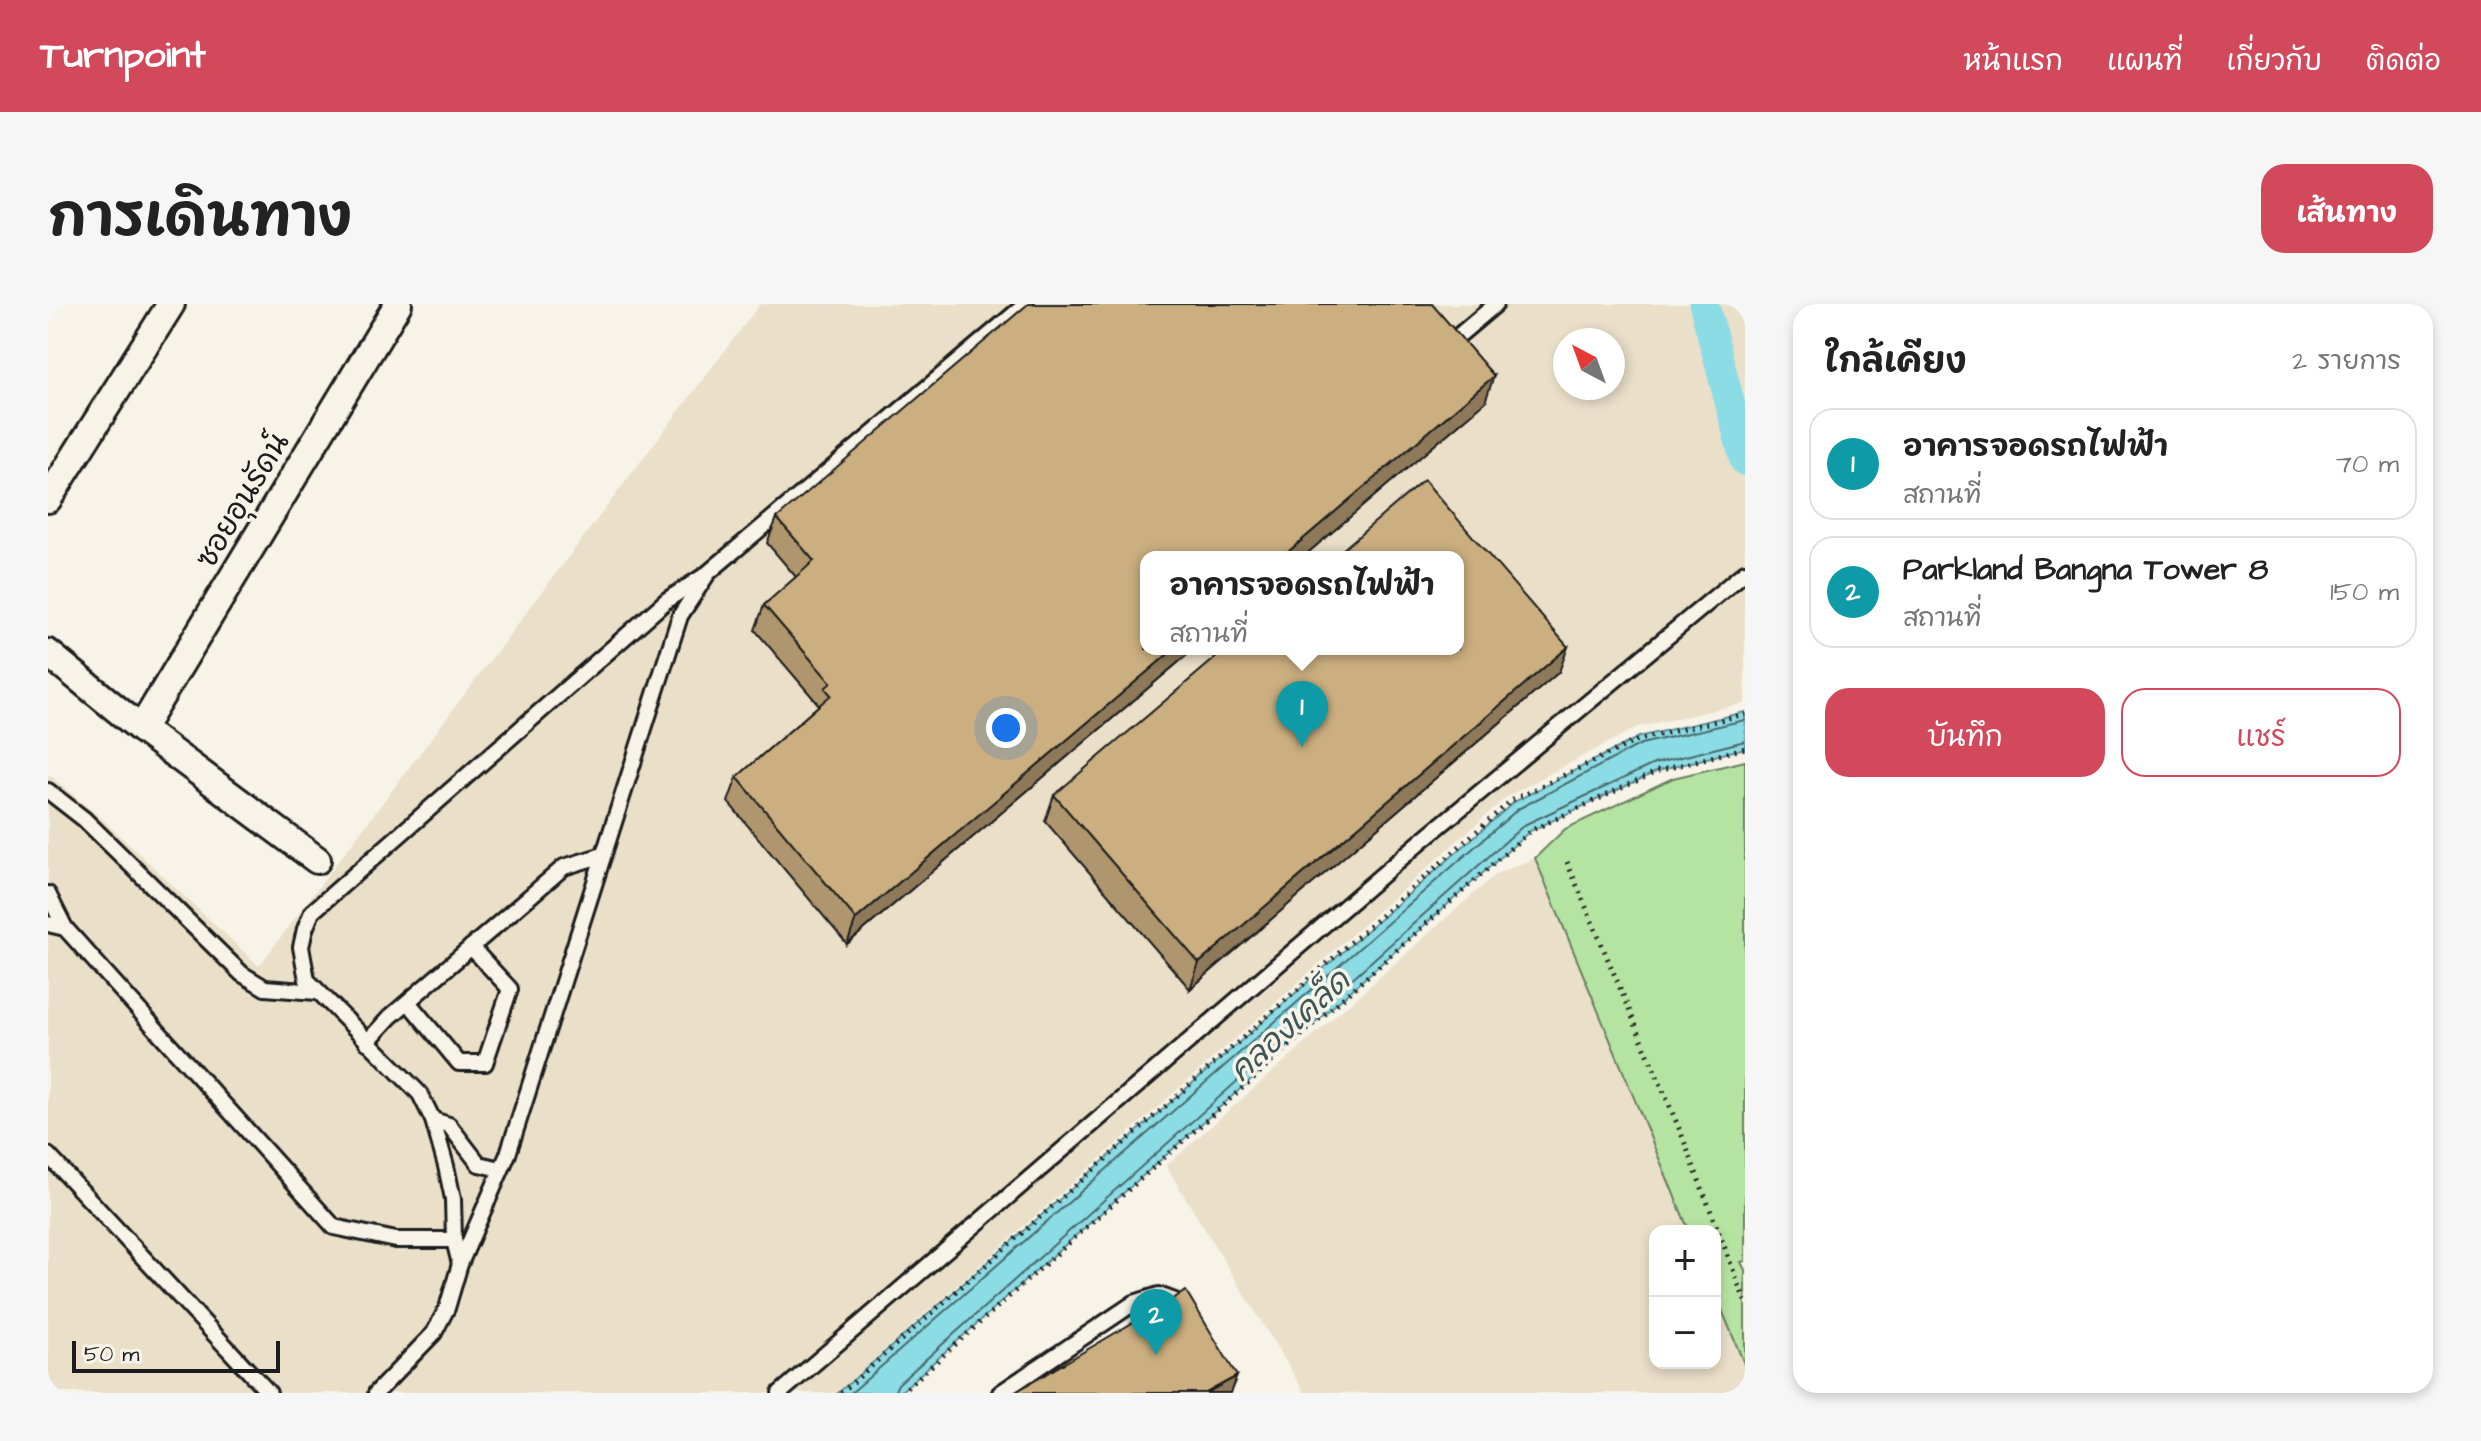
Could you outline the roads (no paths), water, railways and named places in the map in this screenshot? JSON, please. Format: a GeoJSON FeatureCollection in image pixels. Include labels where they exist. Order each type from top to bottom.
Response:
{"type":"FeatureCollection","features":[{"type":"Feature","properties":{"kind":"street"},"geometry":{"type":"LineString","coordinates":[[48,499],[171,304]]}},
{"type":"Feature","properties":{"kind":"street","name":"ซอยอุนรัดน์"},"geometry":{"type":"LineString","coordinates":[[141,729],[398,304]]}},
{"type":"Feature","properties":{"kind":"street"},"geometry":{"type":"LineString","coordinates":[[48,653],[141,729],[317,860]]}},
{"type":"Feature","properties":{"kind":"lane"},"geometry":{"type":"LineString","coordinates":[[460,1264],[454,1240],[453,1199],[433,1120],[420,1094],[307,980],[301,947],[312,912],[667,600],[708,573],[1026,304]]}},
{"type":"Feature","properties":{"kind":"lane"},"geometry":{"type":"LineString","coordinates":[[1441,350],[1486,307]]}},
{"type":"Feature","properties":{"kind":"lane"},"geometry":{"type":"LineString","coordinates":[[376,1393],[434,1333],[447,1308],[460,1264],[501,1169],[680,616],[708,573]]}},
{"type":"Feature","properties":{"kind":"lane"},"geometry":{"type":"LineString","coordinates":[[780,1393],[1419,843],[1740,576]]}},
{"type":"Feature","properties":{"kind":"lane"},"geometry":{"type":"LineString","coordinates":[[48,791],[84,819],[242,974],[265,988],[317,992]]}},
{"type":"Feature","properties":{"kind":"lane"},"geometry":{"type":"LineString","coordinates":[[367,1042],[408,1002],[564,867],[603,855]]}},
{"type":"Feature","properties":{"kind":"lane"},"geometry":{"type":"LineString","coordinates":[[48,894],[65,928],[334,1227],[396,1240],[454,1240]]}},
{"type":"Feature","properties":{"kind":"lane"},"geometry":{"type":"LineString","coordinates":[[48,924],[65,928]]}},
{"type":"Feature","properties":{"kind":"lane"},"geometry":{"type":"LineString","coordinates":[[408,1002],[459,1063],[485,1063],[510,989],[471,947]]}},
{"type":"Feature","properties":{"kind":"lane"},"geometry":{"type":"LineString","coordinates":[[433,1120],[449,1125],[479,1164],[501,1169]]}},
{"type":"Feature","properties":{"kind":"lane"},"geometry":{"type":"LineString","coordinates":[[48,1155],[269,1393]]}},
{"type":"Feature","properties":{"kind":"lane"},"geometry":{"type":"LineString","coordinates":[[1000,1393],[1134,1303],[1159,1295],[1175,1301],[1191,1325]]}},
{"type":"Feature","properties":{"kind":"water","name":"คลองเคล็ด"},"geometry":{"type":"Polygon","coordinates":[[[1745,712],[1745,748],[1658,771],[1530,831],[899,1393],[838,1393],[1514,802],[1639,737],[1745,712]]]}},
{"type":"Feature","properties":{"kind":"waterway"},"geometry":{"type":"LineString","coordinates":[[1704,304],[1745,461]]}},
{"type":"Feature","properties":{"kind":"place","name":"อาคารจอดรถไฟฟ้า"},"geometry":{"type":"Point","coordinates":[1302,747]}},
{"type":"Feature","properties":{"kind":"place","name":"Parkland Bangna Tower 8"},"geometry":{"type":"Point","coordinates":[1156,1355]}}]}
